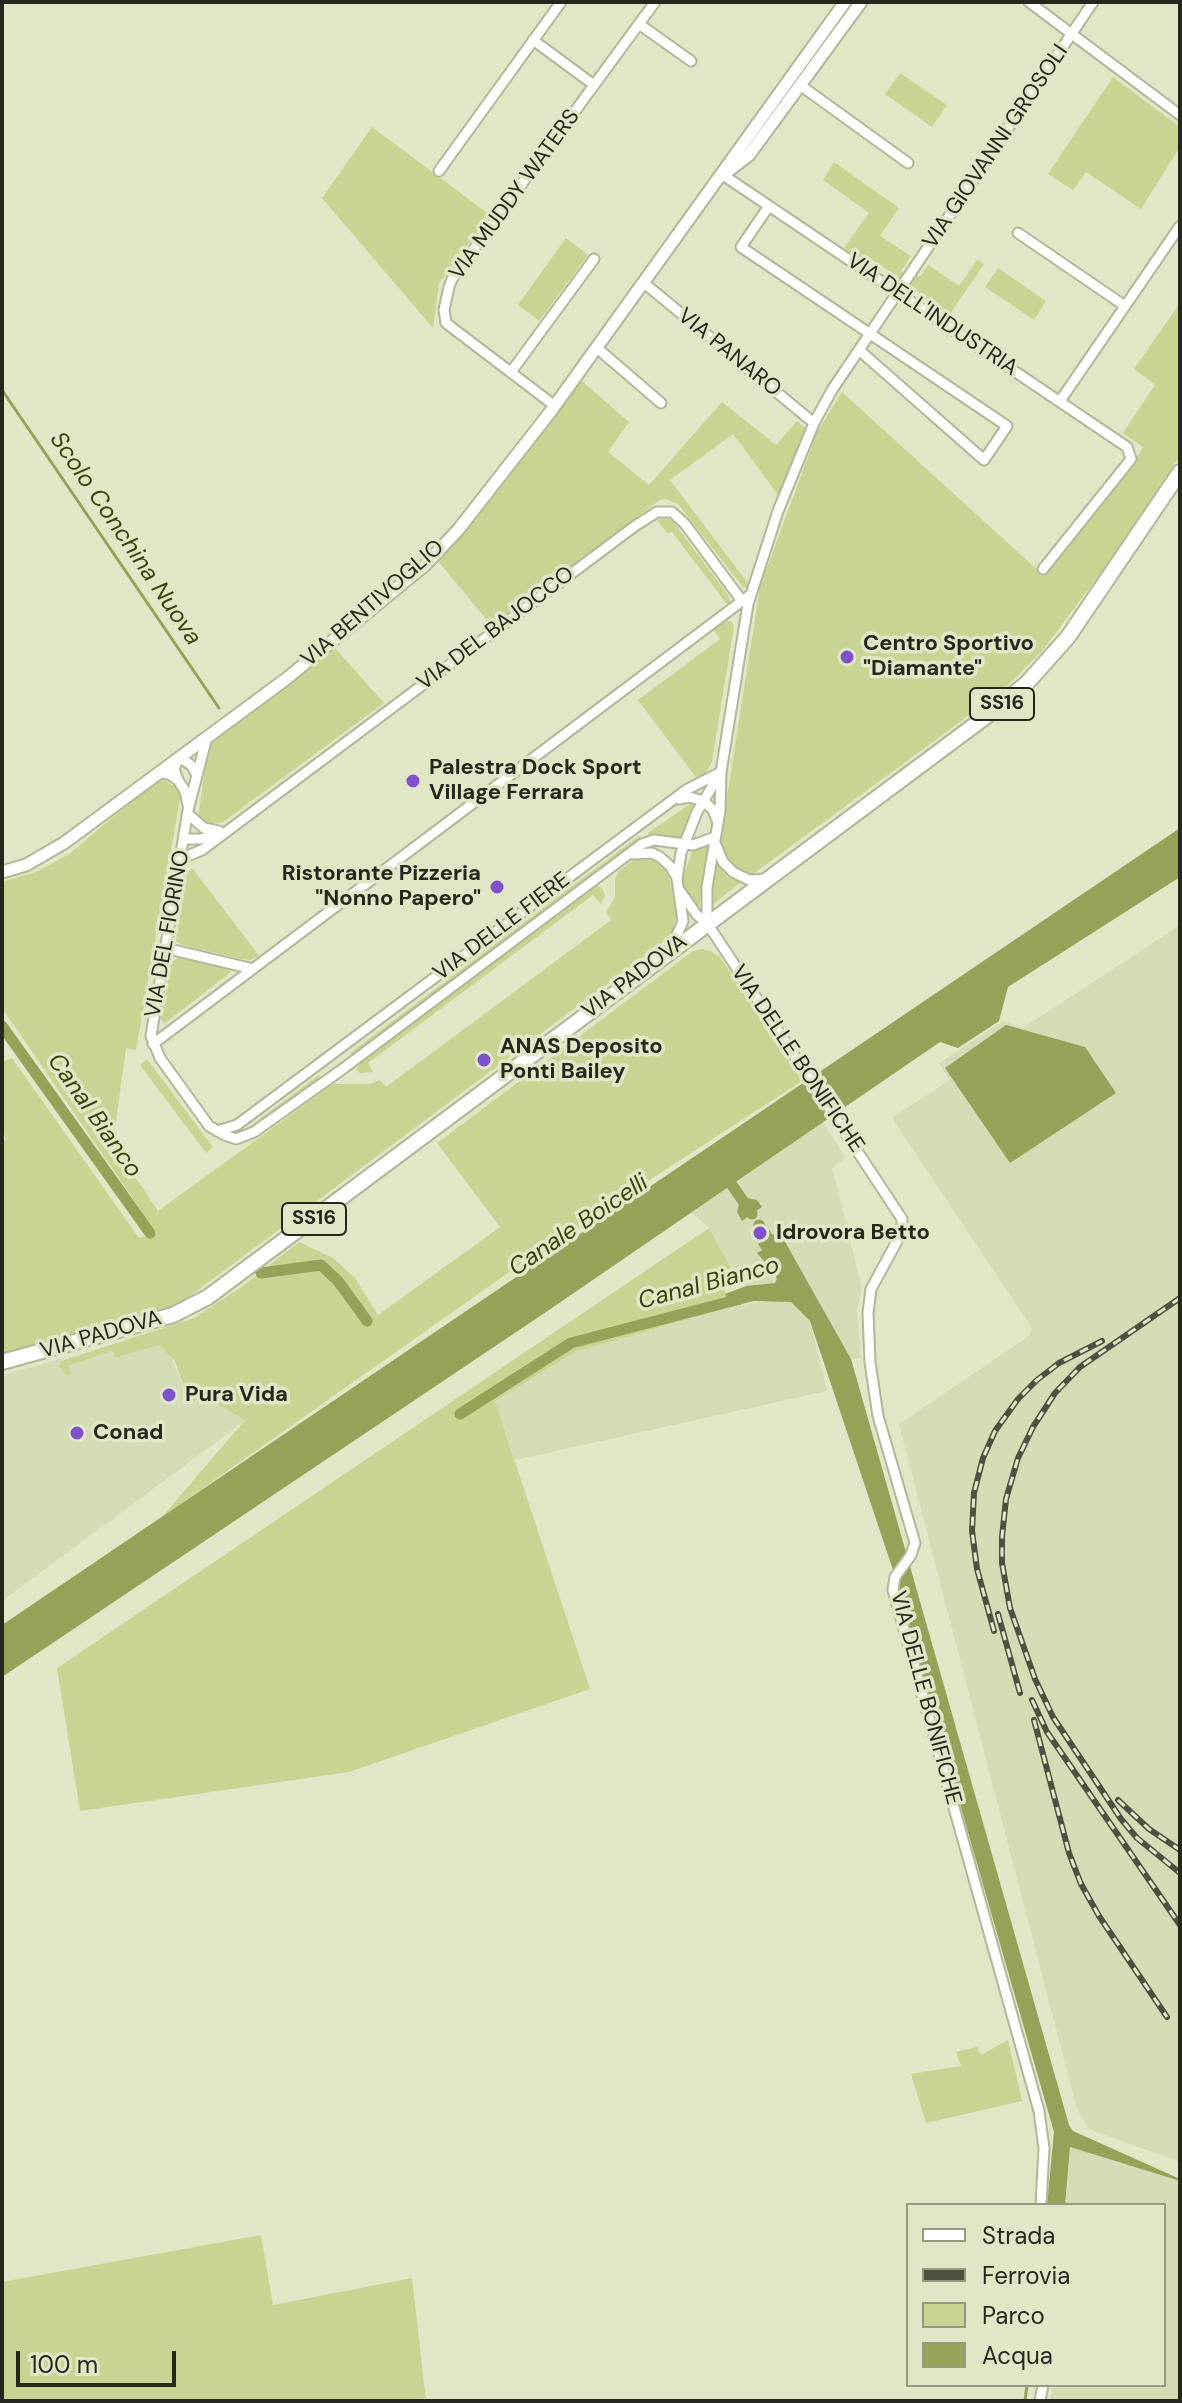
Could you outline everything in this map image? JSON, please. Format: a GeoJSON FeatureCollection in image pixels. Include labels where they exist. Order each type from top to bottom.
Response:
{"type":"FeatureCollection","features":[{"type":"Feature","properties":{"kind":"main road","name":"VIA PADOVA"},"geometry":{"type":"LineString","coordinates":[[2,1362],[173,1315],[208,1297],[988,715],[1027,683],[1082,619],[1180,472]]}},
{"type":"Feature","properties":{"kind":"street"},"geometry":{"type":"LineString","coordinates":[[439,171],[561,2]]}},
{"type":"Feature","properties":{"kind":"street","name":"VIA MUDDY WATERS"},"geometry":{"type":"LineString","coordinates":[[555,406],[446,323],[444,310],[449,287],[655,2]]}},
{"type":"Feature","properties":{"kind":"street","name":"VIA BENTIVOGLIO"},"geometry":{"type":"LineString","coordinates":[[2,872],[26,865],[64,843],[306,663],[425,565],[458,530],[555,406],[845,2]]}},
{"type":"Feature","properties":{"kind":"street","name":"VIA BENTIVOGLIO"},"geometry":{"type":"LineString","coordinates":[[723,175],[749,155],[861,2]]}},
{"type":"Feature","properties":{"kind":"street"},"geometry":{"type":"LineString","coordinates":[[1029,2],[1180,115]]}},
{"type":"Feature","properties":{"kind":"street","name":"VIA GIOVANNI GROSOLI"},"geometry":{"type":"LineString","coordinates":[[707,923],[705,901],[718,824],[721,772],[746,598],[814,423],[832,390],[1093,2]]}},
{"type":"Feature","properties":{"kind":"street"},"geometry":{"type":"LineString","coordinates":[[639,24],[691,61]]}},
{"type":"Feature","properties":{"kind":"street"},"geometry":{"type":"LineString","coordinates":[[533,40],[594,85]]}},
{"type":"Feature","properties":{"kind":"street"},"geometry":{"type":"LineString","coordinates":[[800,85],[908,163]]}},
{"type":"Feature","properties":{"kind":"street","name":"VIA DELL'INDUSTRIA"},"geometry":{"type":"LineString","coordinates":[[723,175],[1127,447],[1131,455],[1128,462],[1043,569]]}},
{"type":"Feature","properties":{"kind":"street"},"geometry":{"type":"LineString","coordinates":[[769,206],[741,247],[1007,426],[984,460],[859,350]]}},
{"type":"Feature","properties":{"kind":"street"},"geometry":{"type":"LineString","coordinates":[[1060,401],[1180,226]]}},
{"type":"Feature","properties":{"kind":"street"},"geometry":{"type":"LineString","coordinates":[[1018,233],[1125,306]]}},
{"type":"Feature","properties":{"kind":"street"},"geometry":{"type":"LineString","coordinates":[[511,372],[594,259]]}},
{"type":"Feature","properties":{"kind":"street","name":"VIA PANARO"},"geometry":{"type":"LineString","coordinates":[[644,283],[814,423]]}},
{"type":"Feature","properties":{"kind":"street"},"geometry":{"type":"LineString","coordinates":[[597,348],[661,403]]}},
{"type":"Feature","properties":{"kind":"street","name":"VIA DEL BAJOCCO"},"geometry":{"type":"LineString","coordinates":[[180,859],[196,854],[657,512],[666,510],[677,516],[746,598]]}},
{"type":"Feature","properties":{"kind":"street"},"geometry":{"type":"LineString","coordinates":[[153,1044],[746,598]]}},
{"type":"Feature","properties":{"kind":"street","name":"VIA DEL FIORINO"},"geometry":{"type":"LineString","coordinates":[[208,736],[188,812],[152,1023],[153,1044],[160,1058],[217,1132]]}},
{"type":"Feature","properties":{"kind":"street"},"geometry":{"type":"LineString","coordinates":[[179,757],[191,765],[197,775]]}},
{"type":"Feature","properties":{"kind":"street","name":"VIA DEL FIORINO"},"geometry":{"type":"LineString","coordinates":[[179,757],[174,769],[187,797],[188,812]]}},
{"type":"Feature","properties":{"kind":"street"},"geometry":{"type":"LineString","coordinates":[[677,879],[684,843],[721,772]]}},
{"type":"Feature","properties":{"kind":"street","name":"VIA DELLE FIERE"},"geometry":{"type":"LineString","coordinates":[[217,1132],[237,1125],[672,801],[721,772]]}},
{"type":"Feature","properties":{"kind":"street"},"geometry":{"type":"LineString","coordinates":[[159,773],[169,774],[178,780]]}},
{"type":"Feature","properties":{"kind":"street"},"geometry":{"type":"LineString","coordinates":[[672,801],[689,797],[704,801],[716,814],[718,824]]}},
{"type":"Feature","properties":{"kind":"street"},"geometry":{"type":"LineString","coordinates":[[188,812],[204,828],[222,831]]}},
{"type":"Feature","properties":{"kind":"street","name":"VIA DEL BAJOCCO"},"geometry":{"type":"LineString","coordinates":[[184,839],[201,839],[233,825]]}},
{"type":"Feature","properties":{"kind":"street"},"geometry":{"type":"LineString","coordinates":[[715,837],[717,852],[733,872],[749,880],[766,879]]}},
{"type":"Feature","properties":{"kind":"street","name":"VIA DELLE FIERE"},"geometry":{"type":"LineString","coordinates":[[217,1132],[236,1139],[246,1137],[344,1068],[642,844],[654,840],[693,845],[715,837]]}},
{"type":"Feature","properties":{"kind":"street"},"geometry":{"type":"LineString","coordinates":[[626,856],[638,852],[652,853],[670,866],[677,879],[683,921],[669,951]]}},
{"type":"Feature","properties":{"kind":"street","name":"VIA DELLE BONIFICHE"},"geometry":{"type":"LineString","coordinates":[[680,891],[697,915],[707,923],[898,1210],[904,1224],[871,1289],[868,1313],[870,1362],[878,1416],[914,1535],[914,1548],[893,1582],[893,1590],[1039,2111],[1044,2148],[1041,2203]]}},
{"type":"Feature","properties":{"kind":"street"},"geometry":{"type":"LineString","coordinates":[[165,948],[253,969]]}},
{"type":"Feature","properties":{"kind":"street"},"geometry":{"type":"LineString","coordinates":[[333,1054],[344,1068]]}},
{"type":"Feature","properties":{"kind":"shaded area"},"geometry":{"type":"Polygon","coordinates":[[[1180,925],[1180,2162],[1094,2131],[1086,2126],[1077,2109],[899,1424],[1029,1336],[1032,1328],[892,1118],[950,1080],[939,1063],[1003,1021],[1023,1028],[1180,925]]]}},
{"type":"Feature","properties":{"kind":"shaded area"},"geometry":{"type":"Polygon","coordinates":[[[822,1121],[846,1158],[832,1167],[862,1289],[857,1309],[861,1358],[851,1359],[779,1231],[759,1245],[778,1279],[775,1283],[746,1286],[740,1284],[709,1228],[690,1211],[733,1185],[822,1121]]]}},
{"type":"Feature","properties":{"kind":"shaded area"},"geometry":{"type":"Polygon","coordinates":[[[773,1300],[792,1302],[810,1321],[827,1391],[515,1460],[495,1401],[575,1352],[713,1310],[773,1300]]]}},
{"type":"Feature","properties":{"kind":"shaded area"},"geometry":{"type":"Polygon","coordinates":[[[159,1345],[170,1354],[189,1403],[206,1397],[246,1420],[2,1601],[2,1375],[64,1358],[61,1361],[68,1366],[112,1351],[115,1358],[159,1345]]]}},
{"type":"Feature","properties":{"kind":"shaded area"},"geometry":{"type":"Polygon","coordinates":[[[1070,2147],[1180,2181],[1180,2401],[1050,2401],[1053,2387],[1166,2387],[1166,2203],[1065,2203],[1070,2147]]]}},
{"type":"Feature","properties":{"kind":"green space"},"geometry":{"type":"Polygon","coordinates":[[[900,73],[947,105],[932,127],[885,94],[900,73]]]}},
{"type":"Feature","properties":{"kind":"green space"},"geometry":{"type":"Polygon","coordinates":[[[1113,77],[1180,127],[1180,147],[1141,209],[1086,172],[1073,190],[1048,174],[1113,77]]]}},
{"type":"Feature","properties":{"kind":"green space"},"geometry":{"type":"Polygon","coordinates":[[[372,127],[490,215],[439,283],[433,328],[322,198],[372,127]]]}},
{"type":"Feature","properties":{"kind":"green space"},"geometry":{"type":"Polygon","coordinates":[[[834,162],[899,208],[880,236],[911,256],[901,271],[905,274],[897,286],[888,280],[892,273],[865,255],[862,260],[844,248],[869,213],[823,180],[834,162]]]}},
{"type":"Feature","properties":{"kind":"green space"},"geometry":{"type":"Polygon","coordinates":[[[566,238],[588,255],[539,321],[518,305],[566,238]]]}},
{"type":"Feature","properties":{"kind":"green space"},"geometry":{"type":"Polygon","coordinates":[[[977,260],[984,264],[950,314],[917,291],[912,297],[905,292],[928,265],[959,286],[977,260]]]}},
{"type":"Feature","properties":{"kind":"green space"},"geometry":{"type":"Polygon","coordinates":[[[998,268],[1046,301],[1034,320],[985,287],[998,268]]]}},
{"type":"Feature","properties":{"kind":"green space"},"geometry":{"type":"Polygon","coordinates":[[[1180,303],[1180,456],[1108,563],[1043,650],[1002,691],[752,875],[739,872],[724,857],[720,841],[760,587],[817,432],[842,392],[1044,576],[1131,468],[1143,447],[1123,433],[1155,385],[1134,369],[1180,303]]]}},
{"type":"Feature","properties":{"kind":"green space"},"geometry":{"type":"Polygon","coordinates":[[[582,381],[629,422],[608,452],[649,485],[722,402],[776,445],[797,421],[806,429],[779,496],[733,434],[670,480],[748,583],[747,587],[743,587],[678,504],[666,499],[660,500],[491,625],[438,561],[582,381]]]}},
{"type":"Feature","properties":{"kind":"green space"},"geometry":{"type":"Polygon","coordinates":[[[657,520],[672,520],[728,595],[729,607],[672,532],[668,534],[657,520]]]}},
{"type":"Feature","properties":{"kind":"green space"},"geometry":{"type":"Polygon","coordinates":[[[727,621],[734,626],[712,762],[698,780],[638,700],[720,639],[714,630],[727,621]]]}},
{"type":"Feature","properties":{"kind":"green space"},"geometry":{"type":"Polygon","coordinates":[[[335,648],[384,703],[223,822],[210,824],[198,818],[208,746],[335,648]]]}},
{"type":"Feature","properties":{"kind":"green space"},"geometry":{"type":"Polygon","coordinates":[[[164,780],[177,788],[180,799],[136,1050],[126,1048],[113,1144],[158,1211],[333,1084],[370,1084],[380,1080],[386,1087],[611,920],[606,912],[615,897],[615,879],[619,871],[635,859],[655,861],[668,873],[677,912],[673,930],[666,940],[170,1311],[2,1356],[2,1142],[6,1140],[2,1127],[2,1062],[12,1058],[139,1238],[156,1232],[2,1008],[2,882],[38,871],[69,854],[151,785],[164,780]]]}},
{"type":"Feature","properties":{"kind":"green space"},"geometry":{"type":"Polygon","coordinates":[[[690,804],[694,805],[681,840],[649,836],[648,833],[690,804]]]}},
{"type":"Feature","properties":{"kind":"green space"},"geometry":{"type":"Polygon","coordinates":[[[639,836],[642,839],[352,1056],[350,1053],[639,836]]]}},
{"type":"Feature","properties":{"kind":"green space"},"geometry":{"type":"Polygon","coordinates":[[[709,845],[699,906],[691,903],[685,893],[683,876],[693,850],[709,845]]]}},
{"type":"Feature","properties":{"kind":"green space"},"geometry":{"type":"Polygon","coordinates":[[[714,858],[727,877],[741,882],[710,907],[714,858]]]}},
{"type":"Feature","properties":{"kind":"green space"},"geometry":{"type":"Polygon","coordinates":[[[192,868],[259,956],[251,960],[240,959],[176,941],[186,874],[192,868]]]}},
{"type":"Feature","properties":{"kind":"green space"},"geometry":{"type":"Polygon","coordinates":[[[597,886],[602,888],[605,895],[601,904],[593,895],[368,1063],[373,1072],[360,1073],[356,1070],[362,1061],[597,886]]]}},
{"type":"Feature","properties":{"kind":"green space"},"geometry":{"type":"Polygon","coordinates":[[[702,949],[720,957],[802,1081],[525,1261],[162,1517],[245,1420],[205,1397],[189,1403],[175,1361],[159,1345],[115,1358],[112,1351],[68,1366],[71,1374],[67,1376],[59,1366],[61,1361],[194,1318],[243,1286],[299,1242],[333,1258],[355,1278],[378,1315],[500,1227],[437,1143],[693,951],[702,949]]]}},
{"type":"Feature","properties":{"kind":"green space"},"geometry":{"type":"Polygon","coordinates":[[[179,957],[231,972],[164,1024],[161,1019],[171,963],[179,957]]]}},
{"type":"Feature","properties":{"kind":"green space"},"geometry":{"type":"Polygon","coordinates":[[[147,1059],[213,1147],[206,1153],[140,1065],[147,1059]]]}},
{"type":"Feature","properties":{"kind":"green space"},"geometry":{"type":"Polygon","coordinates":[[[319,1075],[321,1079],[243,1136],[241,1133],[319,1075]]]}},
{"type":"Feature","properties":{"kind":"green space"},"geometry":{"type":"Polygon","coordinates":[[[709,1228],[740,1284],[724,1288],[730,1307],[575,1352],[495,1401],[590,1689],[349,1772],[80,1811],[57,1668],[709,1228]]]}},
{"type":"Feature","properties":{"kind":"green space"},"geometry":{"type":"Polygon","coordinates":[[[1008,2040],[1022,2101],[926,2123],[911,2074],[961,2066],[956,2052],[977,2047],[981,2055],[1008,2040]]]}},
{"type":"Feature","properties":{"kind":"green space"},"geometry":{"type":"Polygon","coordinates":[[[261,2235],[273,2305],[412,2278],[426,2401],[2,2401],[2,2282],[261,2235]]]}},
{"type":"Feature","properties":{"kind":"water"},"geometry":{"type":"Polygon","coordinates":[[[1180,828],[1180,877],[1008,987],[999,1021],[958,1048],[940,1042],[549,1310],[2,1677],[2,1625],[1180,828]]]}},
{"type":"Feature","properties":{"kind":"water"},"geometry":{"type":"Polygon","coordinates":[[[1006,1025],[1085,1047],[1116,1093],[1010,1163],[945,1068],[1006,1025]]]}},
{"type":"Feature","properties":{"kind":"water"},"geometry":{"type":"Polygon","coordinates":[[[748,1198],[757,1200],[762,1207],[742,1221],[737,1212],[739,1204],[748,1198]]]}},
{"type":"Feature","properties":{"kind":"water"},"geometry":{"type":"Polygon","coordinates":[[[779,1231],[851,1359],[1069,2125],[1073,2131],[1180,2181],[1070,2147],[1065,2203],[1047,2203],[1054,2132],[892,1567],[810,1321],[791,1302],[754,1301],[730,1307],[725,1294],[746,1286],[775,1283],[775,1274],[757,1253],[762,1250],[758,1244],[779,1231]]]}},
{"type":"Feature","properties":{"kind":"waterway","name":"Scolo Conchina Nuova"},"geometry":{"type":"LineString","coordinates":[[2,390],[219,708]]}},
{"type":"Feature","properties":{"kind":"waterway","name":"Canal Bianco"},"geometry":{"type":"LineString","coordinates":[[2,1026],[150,1233]]}},
{"type":"Feature","properties":{"kind":"waterway"},"geometry":{"type":"LineString","coordinates":[[725,1175],[752,1214]]}},
{"type":"Feature","properties":{"kind":"waterway"},"geometry":{"type":"LineString","coordinates":[[759,1225],[776,1250]]}},
{"type":"Feature","properties":{"kind":"waterway","name":"Canal Bianco"},"geometry":{"type":"LineString","coordinates":[[261,1273],[321,1265],[338,1281],[367,1321]]}},
{"type":"Feature","properties":{"kind":"waterway","name":"Canal Bianco"},"geometry":{"type":"LineString","coordinates":[[460,1414],[571,1343],[740,1299]]}},
{"type":"Feature","properties":{"kind":"waterway"},"geometry":{"type":"LineString","coordinates":[[1025,2401],[1027,2387]]}},
{"type":"Feature","properties":{"kind":"railway"},"geometry":{"type":"LineString","coordinates":[[1180,1298],[1080,1367],[1055,1393],[1018,1458],[1006,1499],[1002,1537],[1002,1563],[1010,1608],[1035,1679],[1053,1717],[1121,1819],[1137,1838],[1180,1873]]}},
{"type":"Feature","properties":{"kind":"railway"},"geometry":{"type":"LineString","coordinates":[[994,1631],[977,1569],[972,1531],[974,1493],[983,1458],[995,1431],[1018,1399],[1037,1380],[1059,1363],[1102,1341]]}},
{"type":"Feature","properties":{"kind":"railway"},"geometry":{"type":"LineString","coordinates":[[998,1614],[1020,1693]]}},
{"type":"Feature","properties":{"kind":"railway"},"geometry":{"type":"LineString","coordinates":[[1032,1700],[1047,1732],[1180,1925]]}},
{"type":"Feature","properties":{"kind":"railway"},"geometry":{"type":"LineString","coordinates":[[1034,1720],[1069,1853],[1081,1884],[1167,2017]]}},
{"type":"Feature","properties":{"kind":"railway"},"geometry":{"type":"LineString","coordinates":[[1118,1800],[1149,1829],[1180,1850]]}},
{"type":"Feature","properties":{"kind":"place","name":"Centro Sportivo \"Diamante\""},"geometry":{"type":"Point","coordinates":[847,657]}},
{"type":"Feature","properties":{"kind":"place","name":"Palestra Dock Sport Village Ferrara"},"geometry":{"type":"Point","coordinates":[413,781]}},
{"type":"Feature","properties":{"kind":"place","name":"Ristorante Pizzeria \"Nonno Papero\""},"geometry":{"type":"Point","coordinates":[497,887]}},
{"type":"Feature","properties":{"kind":"place","name":"ANAS Deposito Ponti Bailey"},"geometry":{"type":"Point","coordinates":[484,1060]}},
{"type":"Feature","properties":{"kind":"place","name":"Idrovora Betto"},"geometry":{"type":"Point","coordinates":[760,1233]}},
{"type":"Feature","properties":{"kind":"place","name":"Pura Vida"},"geometry":{"type":"Point","coordinates":[169,1395]}},
{"type":"Feature","properties":{"kind":"place","name":"Conad"},"geometry":{"type":"Point","coordinates":[77,1433]}},
{"type":"Feature","properties":{"kind":"water label","name":"Canale Boicelli"},"geometry":{"type":"Point","coordinates":[579,1226]}}]}
